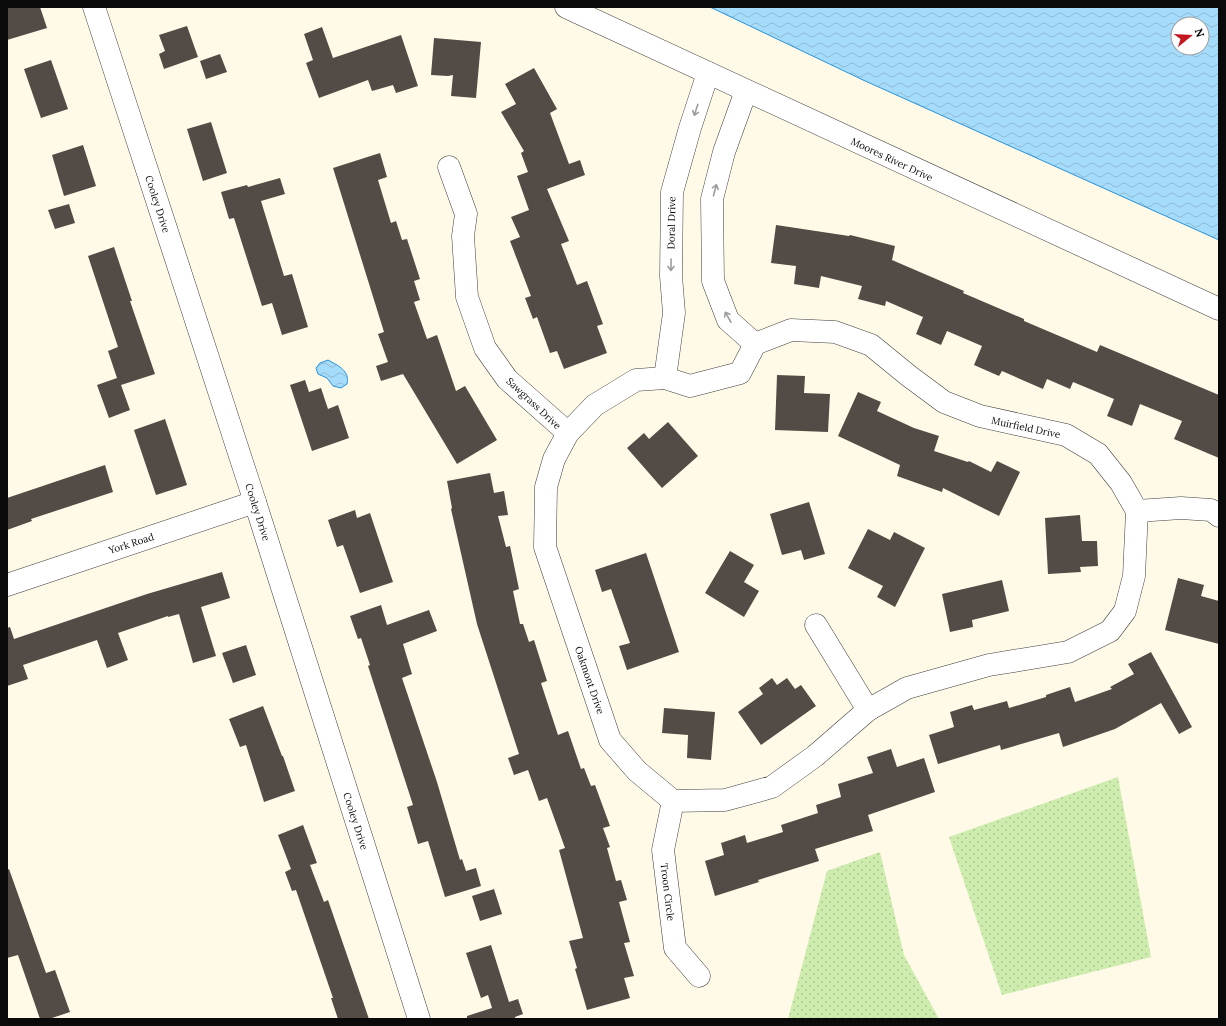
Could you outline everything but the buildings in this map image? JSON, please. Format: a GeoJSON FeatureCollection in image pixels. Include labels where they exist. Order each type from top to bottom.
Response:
{"type":"FeatureCollection","features":[{"type":"Feature","properties":{"kind":"street","name":"Cooley Drive"},"geometry":{"type":"LineString","coordinates":[[94,7],[255,502],[419,1019]]}},
{"type":"Feature","properties":{"kind":"street","name":"Moores River Drive"},"geometry":{"type":"LineString","coordinates":[[566,7],[1219,309]]}},
{"type":"Feature","properties":{"kind":"street","name":"Doral Drive"},"geometry":{"type":"LineString","coordinates":[[665,378],[674,313],[671,276],[672,192],[690,128],[708,73]]}},
{"type":"Feature","properties":{"kind":"street"},"geometry":{"type":"LineString","coordinates":[[665,378],[690,386],[740,373],[755,344],[728,320],[713,281],[712,199],[724,152],[746,91]]}},
{"type":"Feature","properties":{"kind":"street","name":"Sawgrass Drive"},"geometry":{"type":"LineString","coordinates":[[449,167],[466,214],[463,236],[467,297],[485,348],[507,379],[568,433]]}},
{"type":"Feature","properties":{"kind":"street","name":"Muirfield Drive"},"geometry":{"type":"LineString","coordinates":[[755,344],[791,330],[835,332],[871,345],[944,402],[980,416],[1066,435],[1098,454],[1120,483],[1137,511]]}},
{"type":"Feature","properties":{"kind":"street","name":"Oakmont Drive"},"geometry":{"type":"LineString","coordinates":[[665,378],[636,380],[595,405],[568,433],[554,459],[546,487],[545,547],[610,740],[636,771],[673,801]]}},
{"type":"Feature","properties":{"kind":"street","name":"York Road"},"geometry":{"type":"LineString","coordinates":[[7,585],[255,502]]}},
{"type":"Feature","properties":{"kind":"street"},"geometry":{"type":"LineString","coordinates":[[673,801],[725,800],[772,787],[815,756],[868,710],[907,688],[989,665],[1068,652],[1110,632],[1126,611],[1134,576],[1137,511],[1181,508],[1211,510],[1219,516]]}},
{"type":"Feature","properties":{"kind":"street"},"geometry":{"type":"LineString","coordinates":[[816,625],[868,710]]}},
{"type":"Feature","properties":{"kind":"street","name":"Troon Circle"},"geometry":{"type":"LineString","coordinates":[[673,801],[663,850],[675,948],[699,976]]}},
{"type":"Feature","properties":{"kind":"green space"},"geometry":{"type":"Polygon","coordinates":[[[1118,777],[1151,957],[1002,995],[949,837],[1118,777]]]}},
{"type":"Feature","properties":{"kind":"green space"},"geometry":{"type":"Polygon","coordinates":[[[880,852],[904,955],[939,1019],[788,1019],[827,871],[880,852]]]}},
{"type":"Feature","properties":{"kind":"water"},"geometry":{"type":"Polygon","coordinates":[[[710,7],[1219,7],[1219,240],[863,80],[710,7]]]}},
{"type":"Feature","properties":{"kind":"water"},"geometry":{"type":"Polygon","coordinates":[[[328,360],[343,369],[347,376],[347,384],[341,388],[333,386],[327,378],[318,374],[316,368],[320,363],[328,360]]]}}]}
